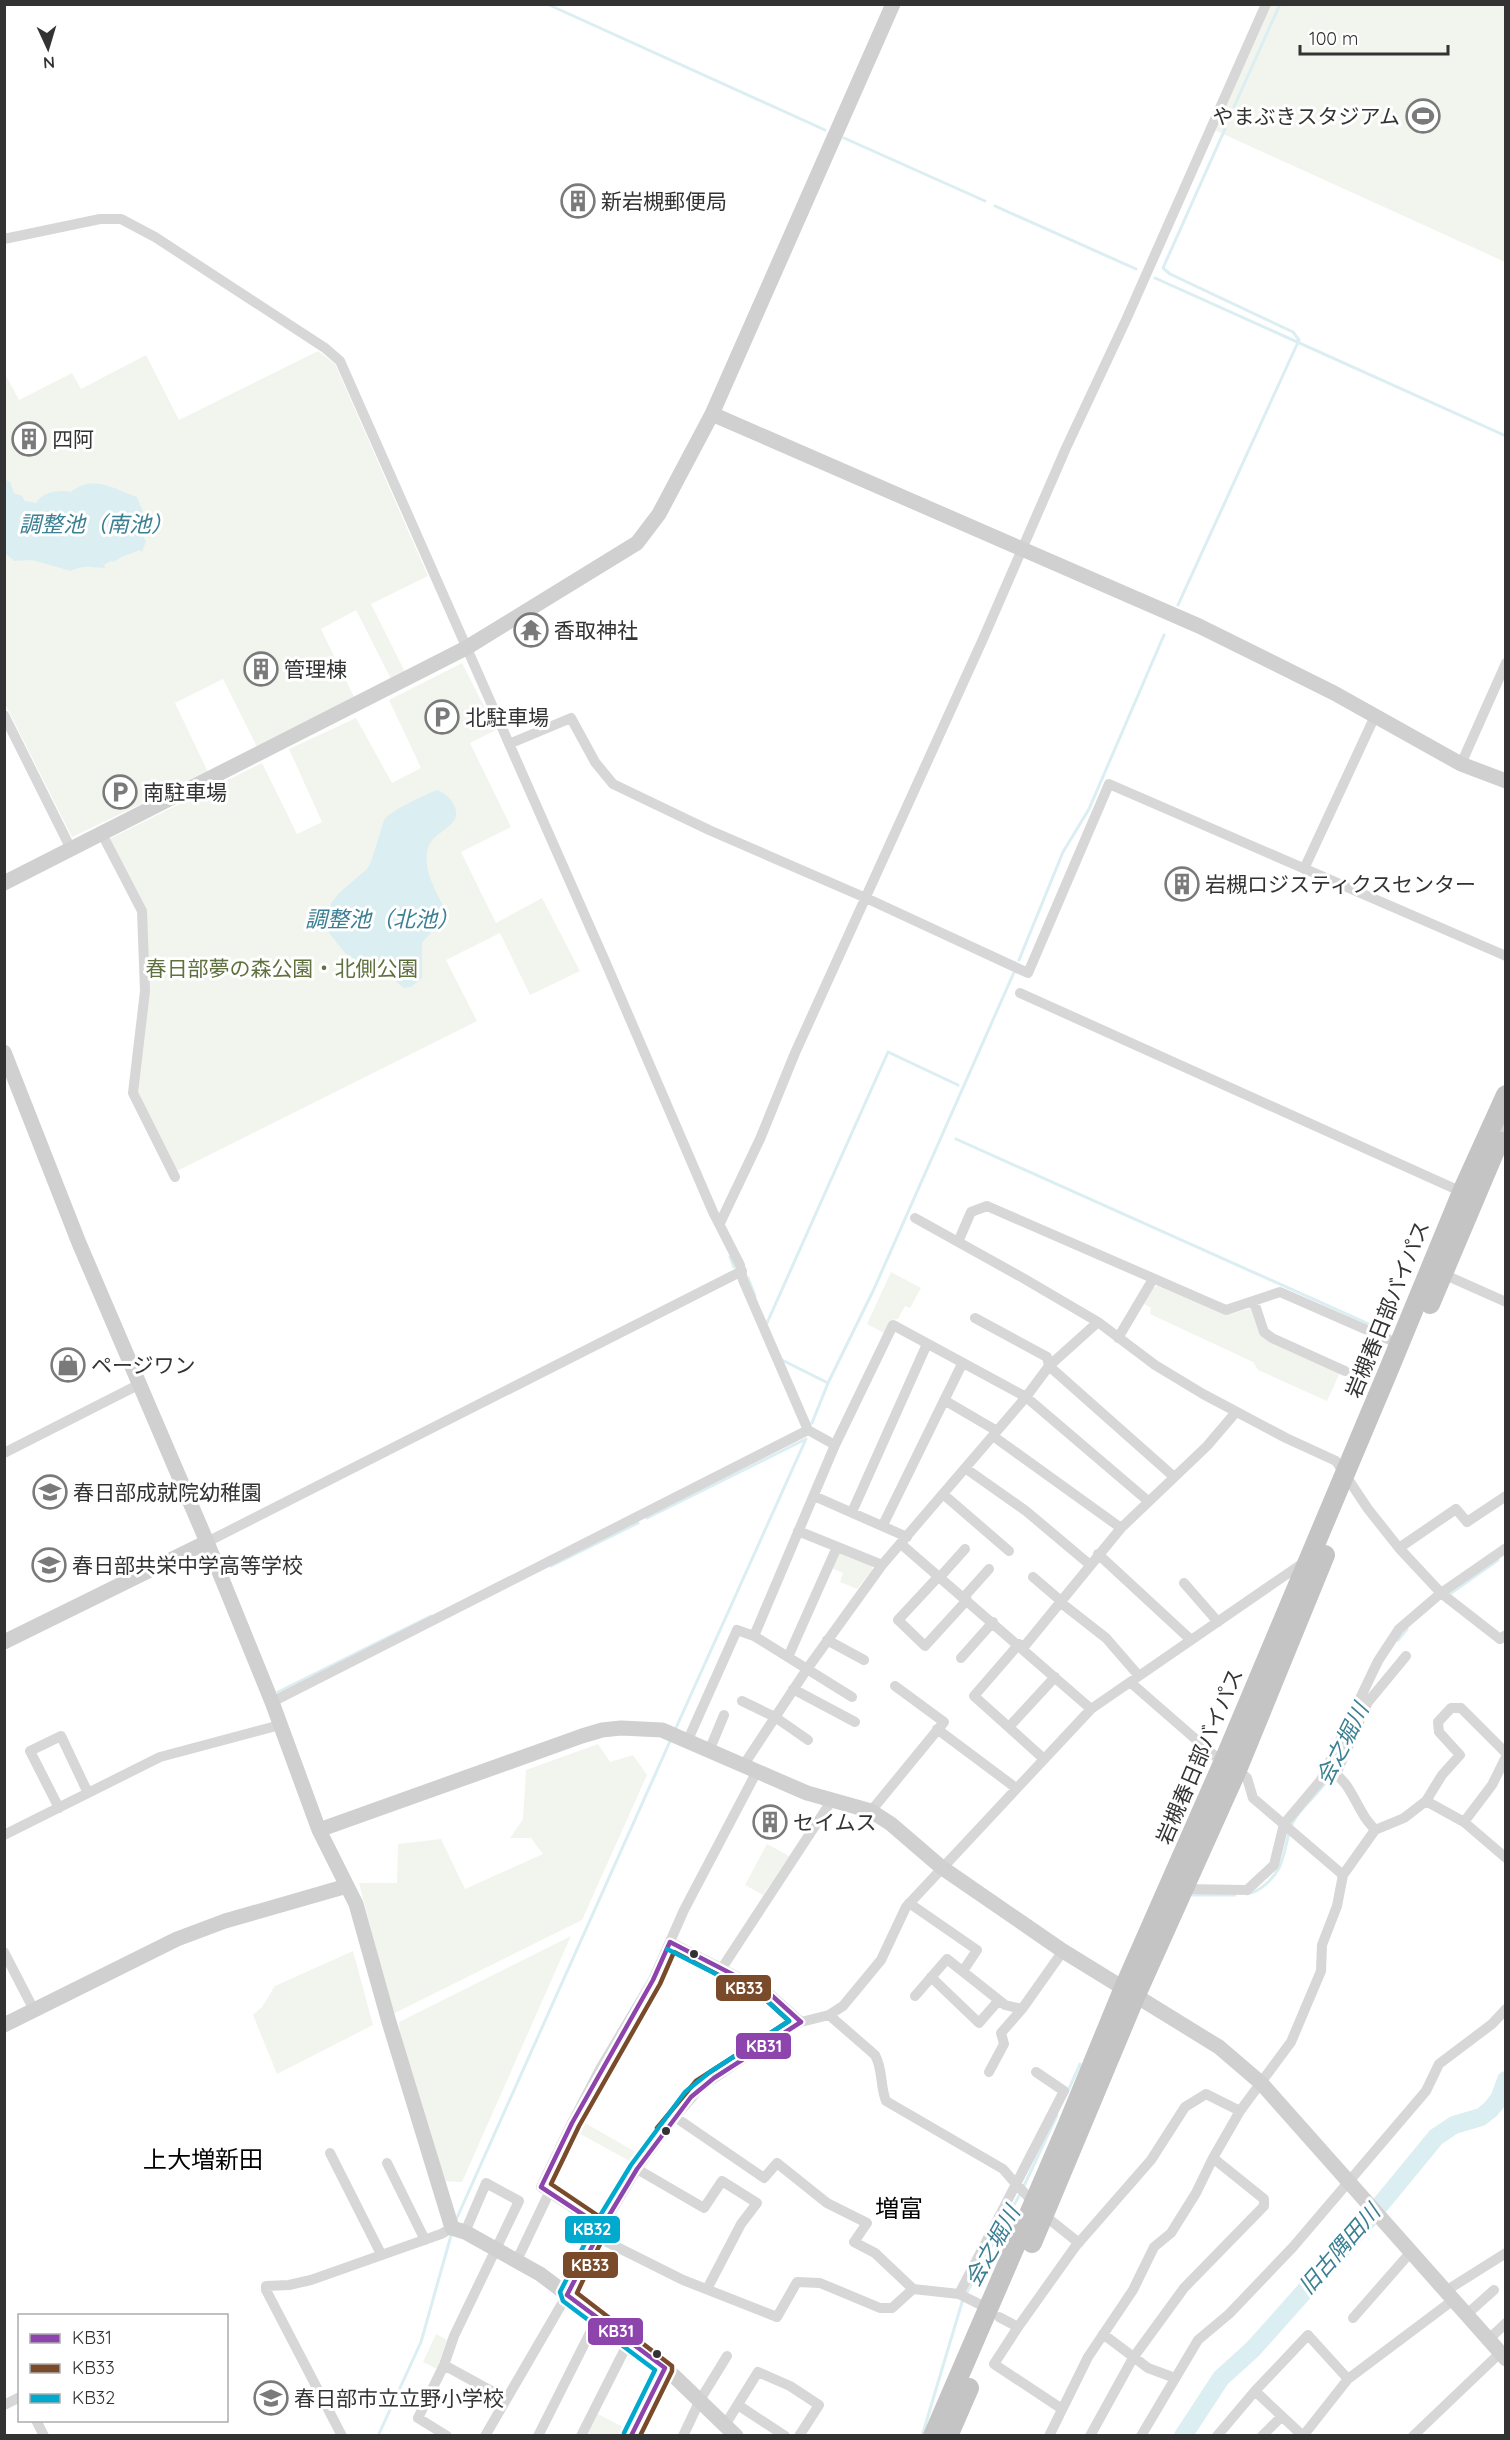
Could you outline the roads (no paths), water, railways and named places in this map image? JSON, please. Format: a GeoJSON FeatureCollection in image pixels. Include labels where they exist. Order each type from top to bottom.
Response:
{"type":"FeatureCollection","features":[{"type":"Feature","properties":{"kind":"highway","name":"岩槻春日部バイパス"},"geometry":{"type":"LineString","coordinates":[[1129,1993],[1183,1889],[1308,1560],[1349,1480],[1461,1192],[1506,1095]]}},
{"type":"Feature","properties":{"kind":"highway","name":"岩槻春日部バイパス"},"geometry":{"type":"LineString","coordinates":[[948,2436],[994,2313],[1129,1993],[1230,1766],[1349,1480],[1443,1274],[1505,1128]]}},
{"type":"Feature","properties":{"kind":"highway","name":"岩槻春日部バイパス"},"geometry":{"type":"LineString","coordinates":[[933,2436],[994,2313]]}},
{"type":"Feature","properties":{"kind":"street"},"geometry":{"type":"LineString","coordinates":[[4,883],[466,648],[637,543],[659,514],[712,414],[892,4]]}},
{"type":"Feature","properties":{"kind":"street"},"geometry":{"type":"LineString","coordinates":[[720,1223],[760,1139],[795,1053],[1266,4]]}},
{"type":"Feature","properties":{"kind":"street"},"geometry":{"type":"LineString","coordinates":[[4,239],[100,219],[121,219],[155,237],[340,361],[742,1271],[808,1431],[835,1445]]}},
{"type":"Feature","properties":{"kind":"street"},"geometry":{"type":"LineString","coordinates":[[712,414],[1199,626],[1375,716],[1461,764],[1506,782]]}},
{"type":"Feature","properties":{"kind":"street"},"geometry":{"type":"LineString","coordinates":[[1461,764],[1506,663]]}},
{"type":"Feature","properties":{"kind":"street"},"geometry":{"type":"LineString","coordinates":[[4,715],[71,849]]}},
{"type":"Feature","properties":{"kind":"street"},"geometry":{"type":"LineString","coordinates":[[1304,868],[1375,716]]}},
{"type":"Feature","properties":{"kind":"street"},"geometry":{"type":"LineString","coordinates":[[509,744],[571,718],[596,762],[613,784],[709,830],[866,898],[1028,974],[1109,784],[1506,956]]}},
{"type":"Feature","properties":{"kind":"street"},"geometry":{"type":"LineString","coordinates":[[102,834],[142,911],[145,991],[133,1092],[175,1176]]}},
{"type":"Feature","properties":{"kind":"street"},"geometry":{"type":"LineString","coordinates":[[1020,993],[1461,1192]]}},
{"type":"Feature","properties":{"kind":"street"},"geometry":{"type":"LineString","coordinates":[[4,1052],[79,1244],[207,1542],[272,1702],[319,1830],[356,1904],[389,2022],[459,2230]]}},
{"type":"Feature","properties":{"kind":"street"},"geometry":{"type":"LineString","coordinates":[[958,1242],[971,1212],[987,1206],[1226,1310],[1280,1292],[1362,1332],[1400,1344]]}},
{"type":"Feature","properties":{"kind":"street"},"geometry":{"type":"LineString","coordinates":[[915,1218],[1098,1322],[1155,1365],[1236,1412],[1336,1461],[1400,1548],[1441,1593],[1500,1639],[1506,1635]]}},
{"type":"Feature","properties":{"kind":"street"},"geometry":{"type":"LineString","coordinates":[[4,1642],[207,1542],[742,1271]]}},
{"type":"Feature","properties":{"kind":"street"},"geometry":{"type":"LineString","coordinates":[[1443,1274],[1506,1302]]}},
{"type":"Feature","properties":{"kind":"street"},"geometry":{"type":"LineString","coordinates":[[1118,1338],[1153,1279]]}},
{"type":"Feature","properties":{"kind":"street"},"geometry":{"type":"LineString","coordinates":[[1255,1305],[1264,1332],[1272,1338],[1345,1371]]}},
{"type":"Feature","properties":{"kind":"street"},"geometry":{"type":"LineString","coordinates":[[975,1318],[1047,1357],[1049,1366],[1173,1476]]}},
{"type":"Feature","properties":{"kind":"street"},"geometry":{"type":"LineString","coordinates":[[913,2289],[892,2308],[880,2308],[820,2283],[797,2282],[777,2317],[707,2289],[600,2232],[541,2187],[572,2122],[653,1980],[775,1717],[793,1689],[882,1565],[1026,1397],[1049,1366],[1098,1322]]}},
{"type":"Feature","properties":{"kind":"street"},"geometry":{"type":"LineString","coordinates":[[754,1636],[835,1445],[893,1325],[1026,1397],[1148,1501]]}},
{"type":"Feature","properties":{"kind":"street"},"geometry":{"type":"LineString","coordinates":[[852,1512],[927,1344]]}},
{"type":"Feature","properties":{"kind":"street"},"geometry":{"type":"LineString","coordinates":[[883,1526],[962,1364]]}},
{"type":"Feature","properties":{"kind":"street"},"geometry":{"type":"LineString","coordinates":[[4,1453],[138,1385]]}},
{"type":"Feature","properties":{"kind":"street"},"geometry":{"type":"LineString","coordinates":[[944,1400],[995,1433],[1121,1528]]}},
{"type":"Feature","properties":{"kind":"street"},"geometry":{"type":"LineString","coordinates":[[1044,1759],[974,1696],[1021,1646],[1121,1528],[1207,1446],[1236,1412]]}},
{"type":"Feature","properties":{"kind":"street"},"geometry":{"type":"LineString","coordinates":[[272,1702],[808,1431]]}},
{"type":"Feature","properties":{"kind":"street"},"geometry":{"type":"LineString","coordinates":[[965,1468],[1026,1511],[1089,1564]]}},
{"type":"Feature","properties":{"kind":"street"},"geometry":{"type":"LineString","coordinates":[[942,1494],[1009,1551]]}},
{"type":"Feature","properties":{"kind":"street"},"geometry":{"type":"LineString","coordinates":[[1400,1548],[1456,1509],[1467,1522],[1506,1496]]}},
{"type":"Feature","properties":{"kind":"street"},"geometry":{"type":"LineString","coordinates":[[814,1497],[883,1526],[904,1540],[939,1576],[1091,1709]]}},
{"type":"Feature","properties":{"kind":"street"},"geometry":{"type":"LineString","coordinates":[[798,1531],[882,1565]]}},
{"type":"Feature","properties":{"kind":"street"},"geometry":{"type":"LineString","coordinates":[[788,1657],[837,1547]]}},
{"type":"Feature","properties":{"kind":"street"},"geometry":{"type":"LineString","coordinates":[[1183,1889],[1247,1890],[1274,1865],[1288,1828],[1321,1780],[1332,1772],[1368,1702],[1368,1693],[1378,1661],[1400,1629],[1441,1593],[1506,1548]]}},
{"type":"Feature","properties":{"kind":"street"},"geometry":{"type":"LineString","coordinates":[[965,1549],[898,1620],[926,1646],[989,1569]]}},
{"type":"Feature","properties":{"kind":"street"},"geometry":{"type":"LineString","coordinates":[[1098,1554],[1191,1640]]}},
{"type":"Feature","properties":{"kind":"street"},"geometry":{"type":"LineString","coordinates":[[489,2434],[506,2399],[637,2169],[675,2117],[701,2087],[801,2022],[829,2015],[843,2006],[881,1960],[909,1903],[1091,1709],[1308,1560]]}},
{"type":"Feature","properties":{"kind":"street"},"geometry":{"type":"LineString","coordinates":[[1033,1577],[1106,1638],[1135,1679],[1230,1766],[1247,1778],[1253,1798],[1343,1875]]}},
{"type":"Feature","properties":{"kind":"street"},"geometry":{"type":"LineString","coordinates":[[1184,1583],[1218,1622]]}},
{"type":"Feature","properties":{"kind":"street"},"geometry":{"type":"LineString","coordinates":[[961,1658],[993,1622]]}},
{"type":"Feature","properties":{"kind":"street"},"geometry":{"type":"LineString","coordinates":[[687,1742],[737,1630],[754,1636],[852,1697]]}},
{"type":"Feature","properties":{"kind":"street"},"geometry":{"type":"LineString","coordinates":[[827,1640],[864,1660]]}},
{"type":"Feature","properties":{"kind":"street"},"geometry":{"type":"LineString","coordinates":[[1368,1693],[1406,1656]]}},
{"type":"Feature","properties":{"kind":"street"},"geometry":{"type":"LineString","coordinates":[[1009,1727],[1055,1677]]}},
{"type":"Feature","properties":{"kind":"street"},"geometry":{"type":"LineString","coordinates":[[871,1811],[944,1722],[895,1686]]}},
{"type":"Feature","properties":{"kind":"street"},"geometry":{"type":"LineString","coordinates":[[793,1689],[855,1722]]}},
{"type":"Feature","properties":{"kind":"street"},"geometry":{"type":"LineString","coordinates":[[742,1701],[775,1717],[808,1740]]}},
{"type":"Feature","properties":{"kind":"street"},"geometry":{"type":"LineString","coordinates":[[1049,2436],[1088,2357],[1133,2290],[1154,2247],[1170,2233],[1196,2193],[1240,2111],[1291,2042],[1321,1971],[1322,1945],[1337,1906],[1343,1875],[1375,1830],[1404,1818],[1426,1801],[1442,1775],[1460,1755],[1439,1732],[1438,1722],[1451,1708],[1461,1708],[1506,1755],[1492,1785],[1464,1822]]}},
{"type":"Feature","properties":{"kind":"street"},"geometry":{"type":"LineString","coordinates":[[709,1751],[724,1715]]}},
{"type":"Feature","properties":{"kind":"street"},"geometry":{"type":"LineString","coordinates":[[4,1835],[160,1757],[280,1725]]}},
{"type":"Feature","properties":{"kind":"street"},"geometry":{"type":"LineString","coordinates":[[937,1729],[1016,1788]]}},
{"type":"Feature","properties":{"kind":"street"},"geometry":{"type":"LineString","coordinates":[[319,1830],[602,1730],[662,1730],[807,1793],[871,1811],[891,1824],[941,1867],[1063,1951],[1219,2047],[1261,2084],[1503,2356],[1420,2434]]}},
{"type":"Feature","properties":{"kind":"street"},"geometry":{"type":"LineString","coordinates":[[59,1808],[30,1751],[61,1736],[88,1793]]}},
{"type":"Feature","properties":{"kind":"street"},"geometry":{"type":"LineString","coordinates":[[1332,1772],[1356,1798],[1363,1814],[1375,1830]]}},
{"type":"Feature","properties":{"kind":"street"},"geometry":{"type":"LineString","coordinates":[[722,1968],[832,1800]]}},
{"type":"Feature","properties":{"kind":"street"},"geometry":{"type":"LineString","coordinates":[[1426,1801],[1464,1822],[1506,1858]]}},
{"type":"Feature","properties":{"kind":"street"},"geometry":{"type":"LineString","coordinates":[[4,2025],[177,1939],[225,1921],[347,1886]]}},
{"type":"Feature","properties":{"kind":"street"},"geometry":{"type":"LineString","coordinates":[[909,1903],[976,1950],[963,1971]]}},
{"type":"Feature","properties":{"kind":"street"},"geometry":{"type":"LineString","coordinates":[[670,1942],[769,1993],[801,2022]]}},
{"type":"Feature","properties":{"kind":"street"},"geometry":{"type":"LineString","coordinates":[[989,2072],[1004,2044],[1000,2033],[1022,2009],[1063,1951]]}},
{"type":"Feature","properties":{"kind":"street"},"geometry":{"type":"LineString","coordinates":[[4,1952],[34,2010]]}},
{"type":"Feature","properties":{"kind":"street"},"geometry":{"type":"LineString","coordinates":[[915,1996],[947,1959],[1005,2005],[1022,2009]]}},
{"type":"Feature","properties":{"kind":"street"},"geometry":{"type":"LineString","coordinates":[[931,1977],[979,2023],[999,2000]]}},
{"type":"Feature","properties":{"kind":"street"},"geometry":{"type":"LineString","coordinates":[[1141,2436],[1198,2340],[1229,2314],[1293,2247],[1426,2091],[1439,2064],[1492,2024],[1506,2009]]}},
{"type":"Feature","properties":{"kind":"street"},"geometry":{"type":"LineString","coordinates":[[829,2015],[875,2055],[880,2064],[882,2091],[886,2101],[1003,2169],[1039,2209],[1079,2243]]}},
{"type":"Feature","properties":{"kind":"street"},"geometry":{"type":"LineString","coordinates":[[963,2296],[1016,2184],[1064,2091],[1036,2072]]}},
{"type":"Feature","properties":{"kind":"street"},"geometry":{"type":"LineString","coordinates":[[1062,2409],[994,2364],[1079,2243],[1151,2160],[1185,2107],[1206,2094],[1240,2111]]}},
{"type":"Feature","properties":{"kind":"street"},"geometry":{"type":"LineString","coordinates":[[675,2117],[764,2178],[777,2163],[827,2203],[867,2223],[854,2242],[875,2253],[913,2289],[963,2296],[1018,2327]]}},
{"type":"Feature","properties":{"kind":"street"},"geometry":{"type":"LineString","coordinates":[[330,2153],[381,2254]]}},
{"type":"Feature","properties":{"kind":"street"},"geometry":{"type":"LineString","coordinates":[[1090,2436],[1133,2358],[1184,2288],[1264,2206],[1264,2199],[1213,2158]]}},
{"type":"Feature","properties":{"kind":"street"},"geometry":{"type":"LineString","coordinates":[[387,2163],[425,2240]]}},
{"type":"Feature","properties":{"kind":"street"},"geometry":{"type":"LineString","coordinates":[[637,2169],[704,2208],[722,2181],[757,2203],[741,2224],[707,2289]]}},
{"type":"Feature","properties":{"kind":"street"},"geometry":{"type":"LineString","coordinates":[[447,2436],[418,2418],[444,2365],[454,2336],[498,2249],[519,2201],[486,2183],[459,2230]]}},
{"type":"Feature","properties":{"kind":"street"},"geometry":{"type":"LineString","coordinates":[[517,2260],[549,2193]]}},
{"type":"Feature","properties":{"kind":"street"},"geometry":{"type":"LineString","coordinates":[[342,2436],[319,2395],[266,2286],[289,2285],[311,2280],[381,2254],[459,2230],[517,2260],[598,2317],[665,2368],[732,2433]]}},
{"type":"Feature","properties":{"kind":"street"},"geometry":{"type":"LineString","coordinates":[[1353,2318],[1410,2253]]}},
{"type":"Feature","properties":{"kind":"street"},"geometry":{"type":"LineString","coordinates":[[1255,2391],[1303,2436],[1348,2379],[1448,2296],[1506,2253]]}},
{"type":"Feature","properties":{"kind":"street"},"geometry":{"type":"LineString","coordinates":[[1466,2315],[1494,2290]]}},
{"type":"Feature","properties":{"kind":"street"},"geometry":{"type":"LineString","coordinates":[[538,2436],[598,2317]]}},
{"type":"Feature","properties":{"kind":"street"},"geometry":{"type":"LineString","coordinates":[[1488,2340],[1506,2323]]}},
{"type":"Feature","properties":{"kind":"street"},"geometry":{"type":"LineString","coordinates":[[1103,2334],[1148,2368],[1175,2378]]}},
{"type":"Feature","properties":{"kind":"street"},"geometry":{"type":"LineString","coordinates":[[1223,2433],[1255,2391],[1308,2335],[1348,2379]]}},
{"type":"Feature","properties":{"kind":"street"},"geometry":{"type":"LineString","coordinates":[[581,2436],[629,2341]]}},
{"type":"Feature","properties":{"kind":"street"},"geometry":{"type":"LineString","coordinates":[[682,2436],[700,2400],[728,2356]]}},
{"type":"Feature","properties":{"kind":"street"},"geometry":{"type":"LineString","coordinates":[[444,2365],[506,2399]]}},
{"type":"Feature","properties":{"kind":"street"},"geometry":{"type":"LineString","coordinates":[[631,2436],[665,2368]]}},
{"type":"Feature","properties":{"kind":"street"},"geometry":{"type":"LineString","coordinates":[[732,2433],[738,2405],[758,2372],[790,2385],[819,2405],[799,2436]]}},
{"type":"Feature","properties":{"kind":"street"},"geometry":{"type":"LineString","coordinates":[[4,2405],[18,2398]]}},
{"type":"Feature","properties":{"kind":"street"},"geometry":{"type":"LineString","coordinates":[[738,2405],[785,2436]]}},
{"type":"Feature","properties":{"kind":"street"},"geometry":{"type":"LineString","coordinates":[[1262,2436],[1282,2416]]}},
{"type":"Feature","properties":{"kind":"street"},"geometry":{"type":"LineString","coordinates":[[37,2422],[44,2436]]}},
{"type":"Feature","properties":{"kind":"water","name":"調整池（南池）"},"geometry":{"type":"Polygon","coordinates":[[[4,479],[10,482],[14,493],[22,496],[25,501],[36,503],[42,496],[51,492],[71,492],[87,484],[112,487],[137,497],[144,514],[140,521],[146,523],[141,529],[146,535],[142,552],[139,550],[114,562],[111,561],[104,565],[105,568],[84,567],[71,571],[32,560],[14,561],[5,553],[4,479]]]}},
{"type":"Feature","properties":{"kind":"water","name":"調整池（北池）"},"geometry":{"type":"Polygon","coordinates":[[[437,790],[450,799],[456,813],[456,818],[437,835],[428,847],[427,853],[427,868],[445,910],[444,917],[422,943],[422,978],[411,987],[404,988],[381,969],[356,961],[345,953],[329,933],[327,923],[331,903],[367,869],[371,862],[384,820],[401,807],[437,790]]]}},
{"type":"Feature","properties":{"kind":"waterway"},"geometry":{"type":"LineString","coordinates":[[547,4],[825,130]]}},
{"type":"Feature","properties":{"kind":"waterway"},"geometry":{"type":"LineString","coordinates":[[1234,107],[1280,4]]}},
{"type":"Feature","properties":{"kind":"waterway"},"geometry":{"type":"LineString","coordinates":[[1178,605],[1299,340],[1293,332],[1170,274],[1163,268],[1225,129]]}},
{"type":"Feature","properties":{"kind":"waterway"},"geometry":{"type":"LineString","coordinates":[[844,138],[985,201]]}},
{"type":"Feature","properties":{"kind":"waterway"},"geometry":{"type":"LineString","coordinates":[[995,206],[1136,269]]}},
{"type":"Feature","properties":{"kind":"waterway"},"geometry":{"type":"LineString","coordinates":[[1155,278],[1506,436]]}},
{"type":"Feature","properties":{"kind":"waterway"},"geometry":{"type":"LineString","coordinates":[[1019,960],[1063,852],[1089,809],[1164,635]]}},
{"type":"Feature","properties":{"kind":"waterway"},"geometry":{"type":"LineString","coordinates":[[812,1423],[1015,970]]}},
{"type":"Feature","properties":{"kind":"waterway"},"geometry":{"type":"LineString","coordinates":[[767,1323],[888,1052],[958,1085]]}},
{"type":"Feature","properties":{"kind":"waterway"},"geometry":{"type":"LineString","coordinates":[[956,1139],[1380,1329]]}},
{"type":"Feature","properties":{"kind":"waterway"},"geometry":{"type":"LineString","coordinates":[[730,1257],[734,1267]]}},
{"type":"Feature","properties":{"kind":"waterway"},"geometry":{"type":"LineString","coordinates":[[748,1278],[755,1296]]}},
{"type":"Feature","properties":{"kind":"waterway"},"geometry":{"type":"LineString","coordinates":[[782,1360],[828,1383]]}},
{"type":"Feature","properties":{"kind":"waterway"},"geometry":{"type":"LineString","coordinates":[[675,1730],[806,1439]]}},
{"type":"Feature","properties":{"kind":"waterway"},"geometry":{"type":"LineString","coordinates":[[647,1518],[804,1440]]}},
{"type":"Feature","properties":{"kind":"waterway"},"geometry":{"type":"LineString","coordinates":[[551,1566],[638,1523]]}},
{"type":"Feature","properties":{"kind":"waterway"},"geometry":{"type":"LineString","coordinates":[[1447,1596],[1498,1560]]}},
{"type":"Feature","properties":{"kind":"waterway"},"geometry":{"type":"LineString","coordinates":[[278,1692],[431,1616]]}},
{"type":"Feature","properties":{"kind":"waterway","name":"会之堀川"},"geometry":{"type":"LineString","coordinates":[[1398,1640],[1407,1629]]}},
{"type":"Feature","properties":{"kind":"waterway"},"geometry":{"type":"LineString","coordinates":[[456,2220],[671,1739]]}},
{"type":"Feature","properties":{"kind":"waterway","name":"会之堀川"},"geometry":{"type":"LineString","coordinates":[[1247,1894],[1270,1881],[1281,1863],[1293,1822],[1331,1774]]}},
{"type":"Feature","properties":{"kind":"waterway","name":"会之堀川"},"geometry":{"type":"LineString","coordinates":[[1191,1895],[1235,1895]]}},
{"type":"Feature","properties":{"kind":"waterway","name":"会之堀川"},"geometry":{"type":"LineString","coordinates":[[1067,2093],[1080,2064]]}},
{"type":"Feature","properties":{"kind":"waterway","name":"旧古隅田川"},"geometry":{"type":"LineString","coordinates":[[1183,2436],[1221,2378],[1253,2349],[1367,2221],[1436,2137],[1454,2125],[1481,2117],[1490,2110],[1499,2099],[1506,2080]]}},
{"type":"Feature","properties":{"kind":"waterway","name":"会之堀川"},"geometry":{"type":"LineString","coordinates":[[1023,2188],[1057,2115]]}},
{"type":"Feature","properties":{"kind":"waterway","name":"会之堀川"},"geometry":{"type":"LineString","coordinates":[[966,2294],[1020,2194]]}},
{"type":"Feature","properties":{"kind":"waterway"},"geometry":{"type":"LineString","coordinates":[[378,2436],[421,2342],[452,2232]]}},
{"type":"Feature","properties":{"kind":"waterway","name":"会之堀川"},"geometry":{"type":"LineString","coordinates":[[922,2436],[963,2299]]}},
{"type":"Feature","properties":{"kind":"place","name":"やまぶきスタジアム"},"geometry":{"type":"Point","coordinates":[1423,116]}},
{"type":"Feature","properties":{"kind":"place","name":"新岩槻郵便局"},"geometry":{"type":"Point","coordinates":[578,201]}},
{"type":"Feature","properties":{"kind":"place","name":"四阿"},"geometry":{"type":"Point","coordinates":[29,439]}},
{"type":"Feature","properties":{"kind":"place","name":"香取神社"},"geometry":{"type":"Point","coordinates":[531,630]}},
{"type":"Feature","properties":{"kind":"place","name":"管理棟"},"geometry":{"type":"Point","coordinates":[261,669]}},
{"type":"Feature","properties":{"kind":"place","name":"北駐車場"},"geometry":{"type":"Point","coordinates":[442,717]}},
{"type":"Feature","properties":{"kind":"place","name":"南駐車場"},"geometry":{"type":"Point","coordinates":[120,792]}},
{"type":"Feature","properties":{"kind":"place","name":"岩槻ロジスティクスセンター"},"geometry":{"type":"Point","coordinates":[1182,884]}},
{"type":"Feature","properties":{"kind":"place","name":"ページワン"},"geometry":{"type":"Point","coordinates":[68,1365]}},
{"type":"Feature","properties":{"kind":"place","name":"春日部成就院幼稚園"},"geometry":{"type":"Point","coordinates":[50,1492]}},
{"type":"Feature","properties":{"kind":"place","name":"春日部共栄中学高等学校"},"geometry":{"type":"Point","coordinates":[49,1565]}},
{"type":"Feature","properties":{"kind":"place","name":"セイムス"},"geometry":{"type":"Point","coordinates":[770,1822]}},
{"type":"Feature","properties":{"kind":"place","name":"春日部市立立野小学校"},"geometry":{"type":"Point","coordinates":[271,2398]}},
{"type":"Feature","properties":{"kind":"district","name":"上大増新田"},"geometry":{"type":"Point","coordinates":[203,2159]}},
{"type":"Feature","properties":{"kind":"district","name":"増富"},"geometry":{"type":"Point","coordinates":[899,2208]}},
{"type":"Feature","properties":{"kind":"park label","name":"春日部夢の森公園・北側公園"},"geometry":{"type":"Point","coordinates":[282,968]}}]}
